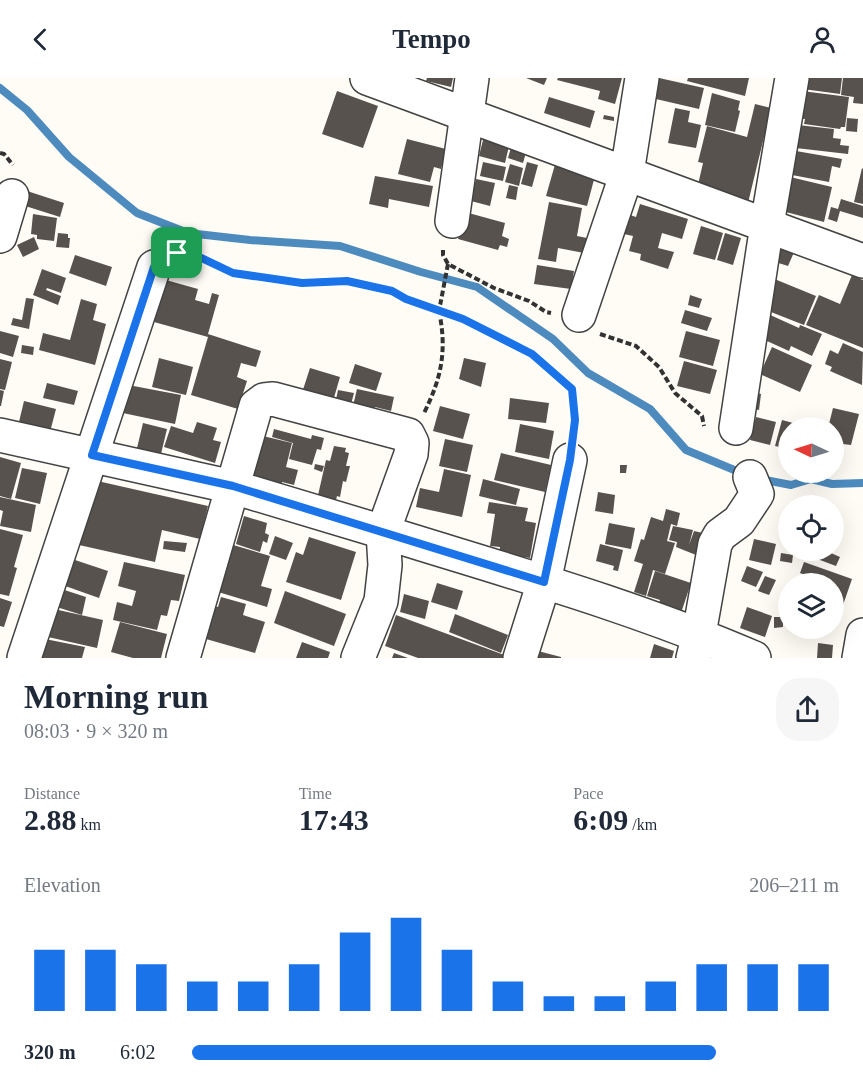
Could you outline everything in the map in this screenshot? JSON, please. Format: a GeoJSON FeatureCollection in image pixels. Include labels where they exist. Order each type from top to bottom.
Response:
{"type":"FeatureCollection","features":[{"type":"Feature","properties":{"kind":"street"},"geometry":{"type":"LineString","coordinates":[[367,78],[863,261]]}},
{"type":"Feature","properties":{"kind":"street"},"geometry":{"type":"LineString","coordinates":[[452,221],[472,78]]}},
{"type":"Feature","properties":{"kind":"street"},"geometry":{"type":"LineString","coordinates":[[579,315],[627,173],[642,78]]}},
{"type":"Feature","properties":{"kind":"street"},"geometry":{"type":"LineString","coordinates":[[736,428],[792,78]]}},
{"type":"Feature","properties":{"kind":"street"},"geometry":{"type":"LineString","coordinates":[[0,236],[12,196]]}},
{"type":"Feature","properties":{"kind":"street"},"geometry":{"type":"LineString","coordinates":[[24,658],[154,267]]}},
{"type":"Feature","properties":{"kind":"street"},"geometry":{"type":"LineString","coordinates":[[183,658],[256,406],[264,400],[273,399],[408,435],[412,443],[411,454],[383,532],[385,565],[381,601],[358,658]]}},
{"type":"Feature","properties":{"kind":"street"},"geometry":{"type":"LineString","coordinates":[[0,435],[233,486],[544,582],[696,646],[754,658]]}},
{"type":"Feature","properties":{"kind":"street"},"geometry":{"type":"LineString","coordinates":[[520,658],[544,582],[570,460]]}},
{"type":"Feature","properties":{"kind":"street"},"geometry":{"type":"LineString","coordinates":[[696,646],[715,544],[720,535],[739,521],[757,494],[750,477]]}},
{"type":"Feature","properties":{"kind":"street"},"geometry":{"type":"LineString","coordinates":[[859,658],[863,636]]}},
{"type":"Feature","properties":{"kind":"path"},"geometry":{"type":"LineString","coordinates":[[154,267],[168,254],[195,255],[233,273],[302,283],[347,281],[392,291],[406,299],[463,319],[532,354],[572,389],[575,420],[570,460]]}},
{"type":"Feature","properties":{"kind":"path"},"geometry":{"type":"LineString","coordinates":[[408,435],[425,412],[438,381],[444,337],[439,311],[448,264]]}},
{"type":"Feature","properties":{"kind":"building"},"geometry":{"type":"Polygon","coordinates":[[[427,78],[453,78],[451,87],[426,81],[427,78]]]}},
{"type":"Feature","properties":{"kind":"building"},"geometry":{"type":"Polygon","coordinates":[[[526,78],[547,78],[544,85],[526,78]]]}},
{"type":"Feature","properties":{"kind":"building"},"geometry":{"type":"Polygon","coordinates":[[[558,78],[622,78],[615,104],[598,99],[600,91],[557,80],[558,78]]]}},
{"type":"Feature","properties":{"kind":"building"},"geometry":{"type":"Polygon","coordinates":[[[647,78],[659,78],[704,88],[699,109],[643,96],[647,78]]]}},
{"type":"Feature","properties":{"kind":"building"},"geometry":{"type":"Polygon","coordinates":[[[688,78],[749,78],[745,96],[687,81],[688,78]]]}},
{"type":"Feature","properties":{"kind":"building"},"geometry":{"type":"Polygon","coordinates":[[[804,78],[842,78],[840,94],[803,89],[804,78]]]}},
{"type":"Feature","properties":{"kind":"building"},"geometry":{"type":"Polygon","coordinates":[[[843,78],[863,78],[863,104],[853,103],[854,97],[841,95],[843,78]]]}},
{"type":"Feature","properties":{"kind":"building"},"geometry":{"type":"Polygon","coordinates":[[[337,91],[378,106],[363,148],[322,134],[337,91]]]}},
{"type":"Feature","properties":{"kind":"building"},"geometry":{"type":"Polygon","coordinates":[[[802,91],[849,97],[845,127],[840,129],[804,124],[805,119],[798,118],[802,91]]]}},
{"type":"Feature","properties":{"kind":"building"},"geometry":{"type":"Polygon","coordinates":[[[712,93],[740,101],[735,132],[705,125],[712,93]]]}},
{"type":"Feature","properties":{"kind":"building"},"geometry":{"type":"Polygon","coordinates":[[[549,97],[595,111],[590,128],[544,113],[549,97]]]}},
{"type":"Feature","properties":{"kind":"building"},"geometry":{"type":"Polygon","coordinates":[[[755,104],[771,108],[748,203],[697,189],[703,163],[698,162],[707,126],[747,137],[755,104]]]}},
{"type":"Feature","properties":{"kind":"building"},"geometry":{"type":"Polygon","coordinates":[[[675,108],[690,111],[688,122],[701,125],[696,148],[668,143],[675,108]]]}},
{"type":"Feature","properties":{"kind":"building"},"geometry":{"type":"Polygon","coordinates":[[[604,115],[614,117],[614,121],[603,119],[604,115]]]}},
{"type":"Feature","properties":{"kind":"building"},"geometry":{"type":"Polygon","coordinates":[[[847,118],[858,119],[857,132],[846,131],[847,118]]]}},
{"type":"Feature","properties":{"kind":"building"},"geometry":{"type":"Polygon","coordinates":[[[789,124],[834,129],[833,138],[841,139],[840,145],[849,146],[848,154],[787,147],[789,124]]]}},
{"type":"Feature","properties":{"kind":"building"},"geometry":{"type":"Polygon","coordinates":[[[484,136],[510,142],[505,163],[479,156],[484,136]]]}},
{"type":"Feature","properties":{"kind":"building"},"geometry":{"type":"Polygon","coordinates":[[[407,139],[446,149],[441,169],[434,167],[430,182],[398,174],[407,139]]]}},
{"type":"Feature","properties":{"kind":"building"},"geometry":{"type":"Polygon","coordinates":[[[512,144],[527,149],[523,163],[508,158],[512,144]]]}},
{"type":"Feature","properties":{"kind":"building"},"geometry":{"type":"Polygon","coordinates":[[[796,151],[842,159],[840,168],[832,166],[829,182],[792,175],[796,151]]]}},
{"type":"Feature","properties":{"kind":"building"},"geometry":{"type":"Polygon","coordinates":[[[556,161],[596,172],[587,206],[546,196],[556,161]]]}},
{"type":"Feature","properties":{"kind":"building"},"geometry":{"type":"Polygon","coordinates":[[[483,162],[506,167],[503,181],[480,176],[483,162]]]}},
{"type":"Feature","properties":{"kind":"building"},"geometry":{"type":"Polygon","coordinates":[[[527,162],[538,165],[532,187],[521,184],[527,162]]]}},
{"type":"Feature","properties":{"kind":"building"},"geometry":{"type":"Polygon","coordinates":[[[510,164],[523,168],[519,186],[505,182],[510,164]]]}},
{"type":"Feature","properties":{"kind":"building"},"geometry":{"type":"Polygon","coordinates":[[[863,169],[863,204],[854,202],[863,169]]]}},
{"type":"Feature","properties":{"kind":"building"},"geometry":{"type":"Polygon","coordinates":[[[375,176],[433,186],[429,207],[389,199],[388,208],[369,204],[375,176]]]}},
{"type":"Feature","properties":{"kind":"building"},"geometry":{"type":"Polygon","coordinates":[[[790,177],[832,187],[824,222],[782,211],[790,177]]]}},
{"type":"Feature","properties":{"kind":"building"},"geometry":{"type":"Polygon","coordinates":[[[476,179],[495,183],[490,206],[471,201],[476,179]]]}},
{"type":"Feature","properties":{"kind":"building"},"geometry":{"type":"Polygon","coordinates":[[[509,185],[518,187],[516,200],[506,198],[509,185]]]}},
{"type":"Feature","properties":{"kind":"building"},"geometry":{"type":"Polygon","coordinates":[[[24,190],[64,203],[60,217],[19,204],[24,190]]]}},
{"type":"Feature","properties":{"kind":"building"},"geometry":{"type":"Polygon","coordinates":[[[841,199],[863,206],[863,218],[840,211],[837,222],[828,219],[831,207],[838,209],[841,199]]]}},
{"type":"Feature","properties":{"kind":"building"},"geometry":{"type":"Polygon","coordinates":[[[549,202],[582,208],[577,236],[587,238],[584,253],[558,248],[556,262],[538,259],[549,202]]]}},
{"type":"Feature","properties":{"kind":"building"},"geometry":{"type":"Polygon","coordinates":[[[640,204],[688,219],[682,239],[662,233],[658,248],[674,252],[668,269],[640,260],[641,254],[629,251],[633,236],[624,234],[630,215],[636,217],[640,204]]]}},
{"type":"Feature","properties":{"kind":"building"},"geometry":{"type":"Polygon","coordinates":[[[465,212],[505,223],[502,236],[509,239],[507,247],[500,245],[498,250],[458,239],[465,212]]]}},
{"type":"Feature","properties":{"kind":"building"},"geometry":{"type":"Polygon","coordinates":[[[33,214],[57,218],[54,241],[37,239],[37,235],[31,234],[33,214]]]}},
{"type":"Feature","properties":{"kind":"building"},"geometry":{"type":"Polygon","coordinates":[[[701,226],[723,233],[715,260],[693,254],[701,226]]]}},
{"type":"Feature","properties":{"kind":"building"},"geometry":{"type":"Polygon","coordinates":[[[58,233],[68,234],[69,248],[56,247],[58,233]]]}},
{"type":"Feature","properties":{"kind":"building"},"geometry":{"type":"Polygon","coordinates":[[[725,233],[741,238],[733,265],[717,260],[725,233]]]}},
{"type":"Feature","properties":{"kind":"building"},"geometry":{"type":"Polygon","coordinates":[[[34,237],[39,249],[23,257],[17,245],[34,237]]]}},
{"type":"Feature","properties":{"kind":"building"},"geometry":{"type":"Polygon","coordinates":[[[775,242],[795,250],[788,266],[769,260],[775,242]]]}},
{"type":"Feature","properties":{"kind":"building"},"geometry":{"type":"Polygon","coordinates":[[[75,255],[112,267],[106,286],[69,273],[75,255]]]}},
{"type":"Feature","properties":{"kind":"building"},"geometry":{"type":"Polygon","coordinates":[[[537,265],[574,271],[571,289],[534,284],[537,265]]]}},
{"type":"Feature","properties":{"kind":"building"},"geometry":{"type":"Polygon","coordinates":[[[42,269],[66,278],[61,293],[47,288],[46,290],[61,296],[58,305],[33,295],[42,269]]]}},
{"type":"Feature","properties":{"kind":"building"},"geometry":{"type":"Polygon","coordinates":[[[852,275],[863,280],[863,348],[806,325],[819,295],[840,304],[852,275]]]}},
{"type":"Feature","properties":{"kind":"building"},"geometry":{"type":"Polygon","coordinates":[[[772,278],[816,296],[804,325],[761,308],[772,278]]]}},
{"type":"Feature","properties":{"kind":"building"},"geometry":{"type":"Polygon","coordinates":[[[166,280],[198,289],[195,300],[209,304],[212,293],[219,295],[208,334],[261,351],[256,367],[241,363],[237,377],[247,381],[238,409],[191,395],[208,337],[154,322],[166,280]]]}},
{"type":"Feature","properties":{"kind":"building"},"geometry":{"type":"Polygon","coordinates":[[[690,295],[702,299],[699,308],[688,305],[690,295]]]}},
{"type":"Feature","properties":{"kind":"building"},"geometry":{"type":"Polygon","coordinates":[[[26,298],[34,299],[29,329],[11,325],[13,318],[22,320],[26,298]]]}},
{"type":"Feature","properties":{"kind":"building"},"geometry":{"type":"Polygon","coordinates":[[[81,299],[97,304],[93,320],[106,324],[95,365],[39,350],[43,333],[70,340],[81,299]]]}},
{"type":"Feature","properties":{"kind":"building"},"geometry":{"type":"Polygon","coordinates":[[[685,310],[712,318],[707,331],[681,323],[685,310]]]}},
{"type":"Feature","properties":{"kind":"building"},"geometry":{"type":"Polygon","coordinates":[[[768,314],[799,328],[800,325],[822,334],[812,356],[791,346],[789,351],[758,337],[768,314]]]}},
{"type":"Feature","properties":{"kind":"building"},"geometry":{"type":"Polygon","coordinates":[[[0,331],[19,336],[13,357],[0,353],[0,331]]]}},
{"type":"Feature","properties":{"kind":"building"},"geometry":{"type":"Polygon","coordinates":[[[686,331],[720,340],[713,366],[679,357],[686,331]]]}},
{"type":"Feature","properties":{"kind":"building"},"geometry":{"type":"Polygon","coordinates":[[[843,343],[863,352],[862,385],[830,371],[832,367],[825,364],[830,350],[838,354],[843,343]]]}},
{"type":"Feature","properties":{"kind":"building"},"geometry":{"type":"Polygon","coordinates":[[[22,345],[34,347],[33,355],[21,353],[22,345]]]}},
{"type":"Feature","properties":{"kind":"building"},"geometry":{"type":"Polygon","coordinates":[[[772,347],[812,365],[800,392],[760,374],[772,347]]]}},
{"type":"Feature","properties":{"kind":"building"},"geometry":{"type":"Polygon","coordinates":[[[159,358],[193,367],[186,395],[152,387],[159,358]]]}},
{"type":"Feature","properties":{"kind":"building"},"geometry":{"type":"Polygon","coordinates":[[[464,358],[486,363],[481,387],[459,379],[464,358]]]}},
{"type":"Feature","properties":{"kind":"building"},"geometry":{"type":"Polygon","coordinates":[[[0,359],[12,362],[5,390],[0,389],[0,359]]]}},
{"type":"Feature","properties":{"kind":"building"},"geometry":{"type":"Polygon","coordinates":[[[684,361],[717,370],[710,394],[677,386],[684,361]]]}},
{"type":"Feature","properties":{"kind":"building"},"geometry":{"type":"Polygon","coordinates":[[[355,364],[382,373],[376,391],[349,383],[355,364]]]}},
{"type":"Feature","properties":{"kind":"building"},"geometry":{"type":"Polygon","coordinates":[[[310,368],[340,377],[331,408],[300,399],[310,368]]]}},
{"type":"Feature","properties":{"kind":"building"},"geometry":{"type":"Polygon","coordinates":[[[47,383],[78,391],[74,405],[43,398],[47,383]]]}},
{"type":"Feature","properties":{"kind":"building"},"geometry":{"type":"Polygon","coordinates":[[[123,384],[181,395],[175,424],[118,412],[123,384]]]}},
{"type":"Feature","properties":{"kind":"building"},"geometry":{"type":"Polygon","coordinates":[[[357,389],[394,397],[391,411],[375,407],[373,415],[352,410],[357,389]]]}},
{"type":"Feature","properties":{"kind":"building"},"geometry":{"type":"Polygon","coordinates":[[[0,390],[4,391],[1,406],[0,406],[0,390]]]}},
{"type":"Feature","properties":{"kind":"building"},"geometry":{"type":"Polygon","coordinates":[[[338,390],[354,393],[349,412],[334,409],[338,390]]]}},
{"type":"Feature","properties":{"kind":"building"},"geometry":{"type":"Polygon","coordinates":[[[750,392],[761,394],[759,410],[748,408],[750,392]]]}},
{"type":"Feature","properties":{"kind":"building"},"geometry":{"type":"Polygon","coordinates":[[[510,398],[549,403],[546,423],[508,419],[510,398]]]}},
{"type":"Feature","properties":{"kind":"building"},"geometry":{"type":"Polygon","coordinates":[[[24,401],[56,409],[50,432],[18,426],[24,401]]]}},
{"type":"Feature","properties":{"kind":"building"},"geometry":{"type":"Polygon","coordinates":[[[440,406],[470,414],[463,439],[433,431],[440,406]]]}},
{"type":"Feature","properties":{"kind":"building"},"geometry":{"type":"Polygon","coordinates":[[[833,408],[859,414],[851,445],[844,444],[844,417],[831,417],[833,408]]]}},
{"type":"Feature","properties":{"kind":"building"},"geometry":{"type":"Polygon","coordinates":[[[756,417],[776,422],[770,445],[750,440],[756,417]]]}},
{"type":"Feature","properties":{"kind":"building"},"geometry":{"type":"Polygon","coordinates":[[[197,422],[217,428],[213,440],[221,442],[215,463],[164,447],[171,426],[193,433],[197,422]]]}},
{"type":"Feature","properties":{"kind":"building"},"geometry":{"type":"Polygon","coordinates":[[[143,423],[167,429],[161,454],[137,448],[143,423]]]}},
{"type":"Feature","properties":{"kind":"building"},"geometry":{"type":"Polygon","coordinates":[[[520,424],[554,431],[549,459],[515,452],[520,424]]]}},
{"type":"Feature","properties":{"kind":"building"},"geometry":{"type":"Polygon","coordinates":[[[274,429],[311,439],[312,435],[324,438],[321,450],[317,449],[312,465],[289,459],[293,443],[272,437],[274,429]]]}},
{"type":"Feature","properties":{"kind":"building"},"geometry":{"type":"Polygon","coordinates":[[[263,436],[292,443],[286,467],[298,470],[294,485],[282,482],[280,493],[247,485],[263,436]]]}},
{"type":"Feature","properties":{"kind":"building"},"geometry":{"type":"Polygon","coordinates":[[[445,439],[473,445],[467,472],[439,466],[445,439]]]}},
{"type":"Feature","properties":{"kind":"building"},"geometry":{"type":"Polygon","coordinates":[[[334,446],[346,448],[345,452],[349,453],[346,466],[350,466],[346,482],[343,481],[340,497],[337,496],[334,508],[316,504],[326,460],[330,461],[334,446]]]}},
{"type":"Feature","properties":{"kind":"building"},"geometry":{"type":"Polygon","coordinates":[[[501,453],[551,465],[545,492],[494,480],[501,453]]]}},
{"type":"Feature","properties":{"kind":"building"},"geometry":{"type":"Polygon","coordinates":[[[0,457],[21,463],[11,499],[0,496],[0,457]]]}},
{"type":"Feature","properties":{"kind":"building"},"geometry":{"type":"Polygon","coordinates":[[[315,464],[324,466],[322,472],[314,469],[315,464]]]}},
{"type":"Feature","properties":{"kind":"building"},"geometry":{"type":"Polygon","coordinates":[[[620,465],[627,465],[626,473],[620,473],[620,465]]]}},
{"type":"Feature","properties":{"kind":"building"},"geometry":{"type":"Polygon","coordinates":[[[22,468],[47,473],[40,504],[15,498],[22,468]]]}},
{"type":"Feature","properties":{"kind":"building"},"geometry":{"type":"Polygon","coordinates":[[[444,469],[471,475],[462,517],[416,507],[420,488],[439,492],[444,469]]]}},
{"type":"Feature","properties":{"kind":"building"},"geometry":{"type":"Polygon","coordinates":[[[483,479],[520,489],[516,505],[479,496],[483,479]]]}},
{"type":"Feature","properties":{"kind":"building"},"geometry":{"type":"Polygon","coordinates":[[[93,480],[208,506],[200,539],[162,530],[155,562],[79,545],[93,480]]]}},
{"type":"Feature","properties":{"kind":"building"},"geometry":{"type":"Polygon","coordinates":[[[598,492],[615,495],[613,514],[595,511],[598,492]]]}},
{"type":"Feature","properties":{"kind":"building"},"geometry":{"type":"Polygon","coordinates":[[[0,497],[36,505],[31,532],[0,526],[3,511],[0,510],[0,497]]]}},
{"type":"Feature","properties":{"kind":"building"},"geometry":{"type":"Polygon","coordinates":[[[489,502],[528,508],[525,521],[536,523],[530,558],[499,553],[500,547],[490,546],[495,514],[487,513],[489,502]]]}},
{"type":"Feature","properties":{"kind":"building"},"geometry":{"type":"Polygon","coordinates":[[[666,509],[680,513],[677,526],[671,524],[667,541],[675,543],[665,574],[653,570],[646,596],[634,592],[643,564],[634,561],[651,517],[663,521],[666,509]]]}},
{"type":"Feature","properties":{"kind":"building"},"geometry":{"type":"Polygon","coordinates":[[[244,516],[267,523],[265,533],[269,535],[267,543],[263,541],[260,552],[236,544],[244,516]]]}},
{"type":"Feature","properties":{"kind":"building"},"geometry":{"type":"Polygon","coordinates":[[[609,523],[635,528],[631,549],[605,544],[609,523]]]}},
{"type":"Feature","properties":{"kind":"building"},"geometry":{"type":"Polygon","coordinates":[[[673,526],[693,530],[689,545],[694,531],[703,533],[696,555],[676,547],[677,542],[669,540],[673,526]]]}},
{"type":"Feature","properties":{"kind":"building"},"geometry":{"type":"Polygon","coordinates":[[[0,529],[23,535],[9,596],[0,594],[0,529]]]}},
{"type":"Feature","properties":{"kind":"building"},"geometry":{"type":"Polygon","coordinates":[[[275,536],[293,543],[286,560],[269,554],[275,536]]]}},
{"type":"Feature","properties":{"kind":"building"},"geometry":{"type":"Polygon","coordinates":[[[309,537],[356,552],[341,600],[286,582],[296,552],[303,555],[309,537]]]}},
{"type":"Feature","properties":{"kind":"building"},"geometry":{"type":"Polygon","coordinates":[[[754,539],[776,544],[771,565],[749,560],[754,539]]]}},
{"type":"Feature","properties":{"kind":"building"},"geometry":{"type":"Polygon","coordinates":[[[164,541],[187,543],[185,552],[163,549],[164,541]]]}},
{"type":"Feature","properties":{"kind":"building"},"geometry":{"type":"Polygon","coordinates":[[[230,544],[270,556],[261,586],[272,589],[267,607],[215,591],[230,544]]]}},
{"type":"Feature","properties":{"kind":"building"},"geometry":{"type":"Polygon","coordinates":[[[600,544],[623,550],[618,571],[613,570],[614,566],[596,561],[600,544]]]}},
{"type":"Feature","properties":{"kind":"building"},"geometry":{"type":"Polygon","coordinates":[[[63,556],[108,571],[99,598],[54,582],[63,556]]]}},
{"type":"Feature","properties":{"kind":"building"},"geometry":{"type":"Polygon","coordinates":[[[823,561],[838,561],[836,566],[823,561]]]}},
{"type":"Feature","properties":{"kind":"building"},"geometry":{"type":"Polygon","coordinates":[[[124,562],[185,575],[179,601],[171,600],[167,616],[161,615],[157,630],[113,620],[117,602],[132,606],[136,591],[118,586],[124,562]]]}},
{"type":"Feature","properties":{"kind":"building"},"geometry":{"type":"Polygon","coordinates":[[[804,562],[835,573],[800,573],[804,562]]]}},
{"type":"Feature","properties":{"kind":"building"},"geometry":{"type":"Polygon","coordinates":[[[747,566],[763,572],[756,587],[741,581],[747,566]]]}},
{"type":"Feature","properties":{"kind":"building"},"geometry":{"type":"Polygon","coordinates":[[[655,571],[691,583],[681,613],[658,606],[660,600],[647,596],[655,571]]]}},
{"type":"Feature","properties":{"kind":"building"},"geometry":{"type":"Polygon","coordinates":[[[765,576],[776,580],[769,595],[758,591],[765,576]]]}},
{"type":"Feature","properties":{"kind":"building"},"geometry":{"type":"Polygon","coordinates":[[[844,576],[852,579],[844,602],[844,576]]]}},
{"type":"Feature","properties":{"kind":"building"},"geometry":{"type":"Polygon","coordinates":[[[437,583],[463,591],[457,610],[431,602],[437,583]]]}},
{"type":"Feature","properties":{"kind":"building"},"geometry":{"type":"Polygon","coordinates":[[[52,586],[86,597],[82,615],[47,604],[52,586]]]}},
{"type":"Feature","properties":{"kind":"building"},"geometry":{"type":"Polygon","coordinates":[[[285,591],[346,614],[334,646],[274,623],[285,591]]]}},
{"type":"Feature","properties":{"kind":"building"},"geometry":{"type":"Polygon","coordinates":[[[404,594],[429,601],[425,619],[400,612],[404,594]]]}},
{"type":"Feature","properties":{"kind":"building"},"geometry":{"type":"Polygon","coordinates":[[[221,597],[246,604],[243,615],[265,622],[255,653],[199,637],[209,605],[218,607],[221,597]]]}},
{"type":"Feature","properties":{"kind":"building"},"geometry":{"type":"Polygon","coordinates":[[[0,598],[12,602],[4,627],[0,626],[0,598]]]}},
{"type":"Feature","properties":{"kind":"building"},"geometry":{"type":"Polygon","coordinates":[[[747,607],[772,616],[765,637],[740,628],[747,607]]]}},
{"type":"Feature","properties":{"kind":"building"},"geometry":{"type":"Polygon","coordinates":[[[54,609],[103,620],[97,648],[48,637],[54,609]]]}},
{"type":"Feature","properties":{"kind":"building"},"geometry":{"type":"Polygon","coordinates":[[[455,614],[508,635],[501,653],[449,632],[455,614]]]}},
{"type":"Feature","properties":{"kind":"building"},"geometry":{"type":"Polygon","coordinates":[[[396,615],[507,656],[507,658],[418,658],[385,646],[396,615]]]}},
{"type":"Feature","properties":{"kind":"building"},"geometry":{"type":"Polygon","coordinates":[[[774,617],[778,617],[778,628],[774,628],[774,617]]]}},
{"type":"Feature","properties":{"kind":"building"},"geometry":{"type":"Polygon","coordinates":[[[120,622],[167,634],[161,658],[133,658],[111,652],[120,622]]]}},
{"type":"Feature","properties":{"kind":"building"},"geometry":{"type":"Polygon","coordinates":[[[40,638],[85,647],[82,658],[36,658],[40,638]]]}},
{"type":"Feature","properties":{"kind":"building"},"geometry":{"type":"Polygon","coordinates":[[[302,642],[330,652],[328,658],[296,658],[302,642]]]}},
{"type":"Feature","properties":{"kind":"building"},"geometry":{"type":"Polygon","coordinates":[[[818,643],[833,645],[832,658],[817,658],[818,643]]]}},
{"type":"Feature","properties":{"kind":"building"},"geometry":{"type":"Polygon","coordinates":[[[654,644],[674,651],[672,658],[650,658],[654,644]]]}},
{"type":"Feature","properties":{"kind":"building"},"geometry":{"type":"Polygon","coordinates":[[[538,651],[561,657],[561,658],[536,658],[538,651]]]}},
{"type":"Feature","properties":{"kind":"building"},"geometry":{"type":"Polygon","coordinates":[[[394,653],[408,658],[392,658],[394,653]]]}},
{"type":"Feature","properties":{"kind":"waterway"},"geometry":{"type":"LineString","coordinates":[[0,88],[27,110],[69,157],[137,213],[188,233],[340,246],[477,287],[553,339],[588,373],[650,409],[686,450],[744,474]]}},
{"type":"Feature","properties":{"kind":"waterway"},"geometry":{"type":"LineString","coordinates":[[760,479],[791,485],[811,479],[832,484],[863,483]]}},
{"type":"Feature","properties":{"kind":"route"},"geometry":{"type":"LineString","coordinates":[[177,253],[195,255],[233,273],[302,283],[347,281],[369,288],[392,291],[406,299],[463,319],[532,354],[572,389],[575,420],[570,460],[544,582],[233,486],[92,455],[154,267],[168,254],[177,253]]}}]}
